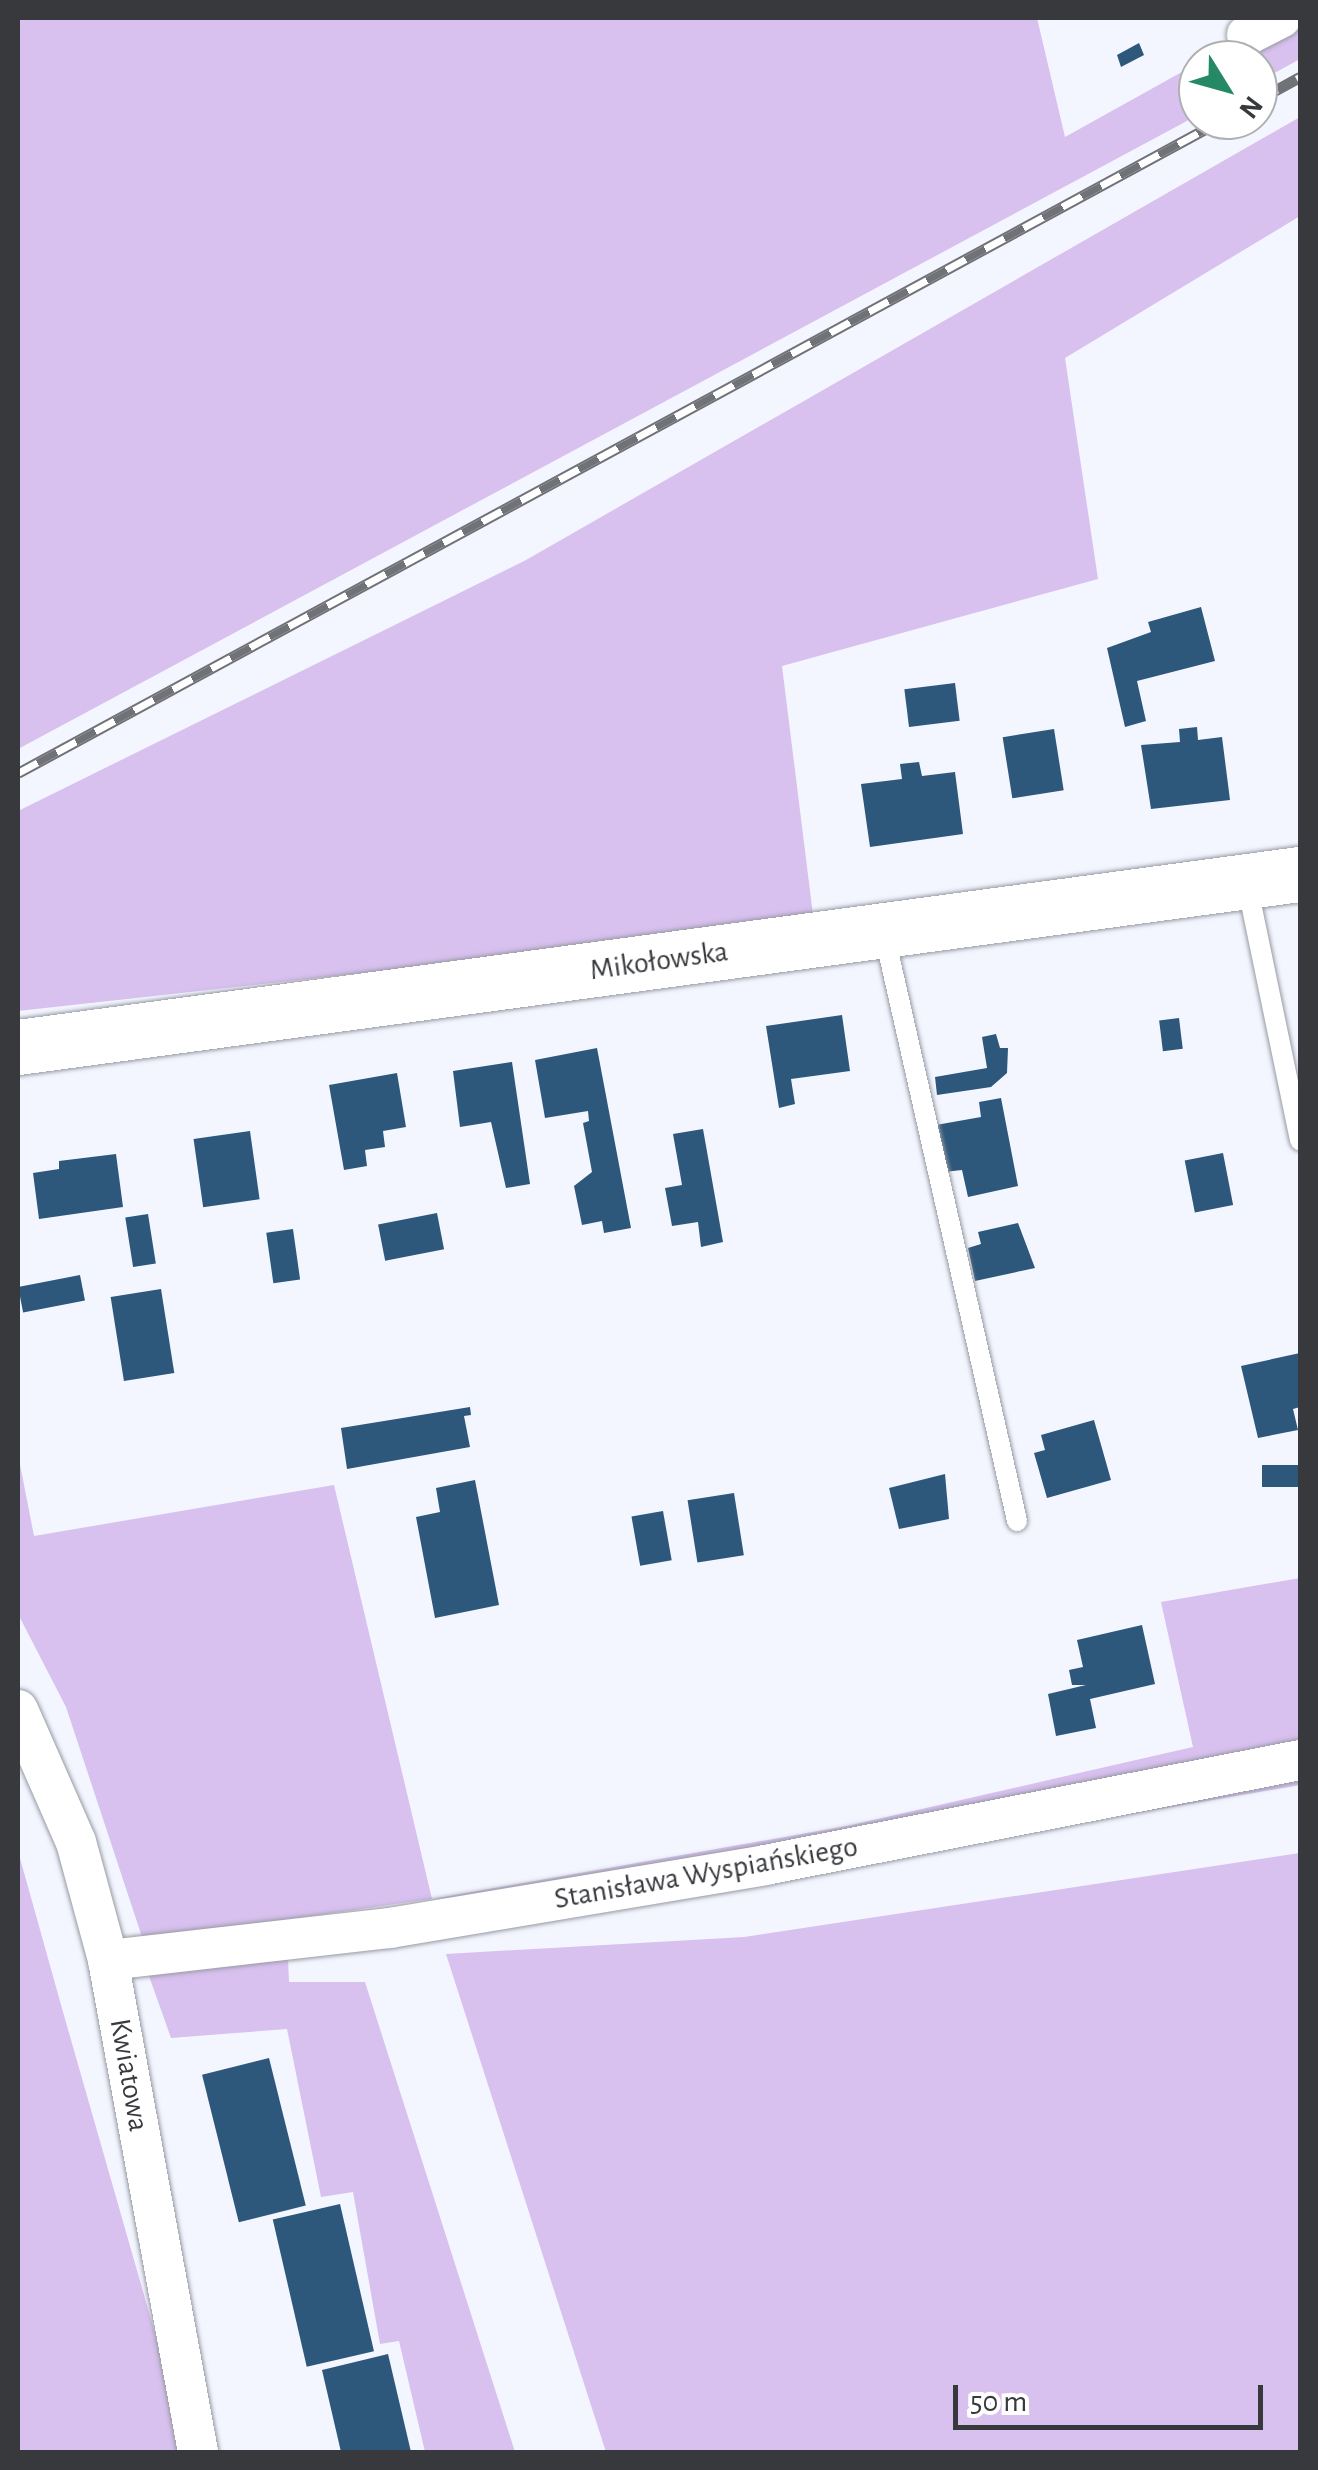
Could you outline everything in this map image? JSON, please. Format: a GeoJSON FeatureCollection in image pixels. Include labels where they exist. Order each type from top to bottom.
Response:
{"type":"FeatureCollection","features":[{"type":"Feature","properties":{"kind":"main road","name":"Mikołowska"},"geometry":{"type":"LineString","coordinates":[[18,1047],[1300,874]]}},
{"type":"Feature","properties":{"kind":"street","name":"Kwiatowa"},"geometry":{"type":"LineString","coordinates":[[18,1710],[76,1842],[108,1960],[198,2452]]}},
{"type":"Feature","properties":{"kind":"street","name":"Stanisława Wyspiańskiego"},"geometry":{"type":"LineString","coordinates":[[108,1960],[390,1928],[607,1892],[1300,1760]]}},
{"type":"Feature","properties":{"kind":"lane"},"geometry":{"type":"LineString","coordinates":[[1247,881],[1300,1141]]}},
{"type":"Feature","properties":{"kind":"lane"},"geometry":{"type":"LineString","coordinates":[[884,930],[1017,1521]]}},
{"type":"Feature","properties":{"kind":"shaded area"},"geometry":{"type":"Polygon","coordinates":[[[18,18],[1037,18],[1065,137],[1178,74],[1178,126],[18,749],[18,18]]]}},
{"type":"Feature","properties":{"kind":"shaded area"},"geometry":{"type":"Polygon","coordinates":[[[1300,29],[1300,59],[1278,71],[1278,41],[1300,29]]]}},
{"type":"Feature","properties":{"kind":"shaded area"},"geometry":{"type":"Polygon","coordinates":[[[1300,117],[1300,216],[1065,358],[1098,579],[782,666],[814,923],[18,1011],[18,811],[526,560],[1260,140],[1278,140],[1278,130],[1300,117]]]}},
{"type":"Feature","properties":{"kind":"shaded area"},"geometry":{"type":"Polygon","coordinates":[[[18,1454],[34,1536],[334,1485],[432,1899],[143,1940],[66,1707],[18,1614],[18,1454]]]}},
{"type":"Feature","properties":{"kind":"shaded area"},"geometry":{"type":"Polygon","coordinates":[[[1300,1578],[1300,1785],[736,1882],[432,1899],[847,1826],[1193,1747],[1161,1602],[1300,1578]]]}},
{"type":"Feature","properties":{"kind":"shaded area"},"geometry":{"type":"Polygon","coordinates":[[[18,1851],[63,2012],[189,2452],[18,2452],[18,1851]]]}},
{"type":"Feature","properties":{"kind":"shaded area"},"geometry":{"type":"Polygon","coordinates":[[[1300,1853],[1300,2452],[606,2452],[446,1954],[744,1937],[1300,1853]]]}},
{"type":"Feature","properties":{"kind":"shaded area"},"geometry":{"type":"Polygon","coordinates":[[[288,1959],[289,1982],[365,1982],[515,2452],[425,2452],[399,2341],[380,2344],[353,2192],[321,2197],[287,2029],[171,2038],[149,1976],[288,1959]]]}},
{"type":"Feature","properties":{"kind":"building"},"geometry":{"type":"Polygon","coordinates":[[[1139,43],[1144,55],[1121,67],[1117,55],[1139,43]]]}},
{"type":"Feature","properties":{"kind":"building"},"geometry":{"type":"Polygon","coordinates":[[[1201,607],[1215,661],[1137,681],[1146,721],[1125,727],[1107,648],[1151,632],[1148,622],[1201,607]]]}},
{"type":"Feature","properties":{"kind":"building"},"geometry":{"type":"Polygon","coordinates":[[[955,683],[960,721],[909,727],[904,689],[955,683]]]}},
{"type":"Feature","properties":{"kind":"building"},"geometry":{"type":"Polygon","coordinates":[[[1197,727],[1198,740],[1222,737],[1230,800],[1151,809],[1141,745],[1180,742],[1179,729],[1197,727]]]}},
{"type":"Feature","properties":{"kind":"building"},"geometry":{"type":"Polygon","coordinates":[[[1054,729],[1064,790],[1012,798],[1003,737],[1054,729]]]}},
{"type":"Feature","properties":{"kind":"building"},"geometry":{"type":"Polygon","coordinates":[[[919,762],[922,776],[955,772],[963,834],[870,847],[861,784],[902,779],[900,764],[919,762]]]}},
{"type":"Feature","properties":{"kind":"building"},"geometry":{"type":"Polygon","coordinates":[[[842,1015],[850,1071],[791,1079],[795,1104],[779,1108],[766,1026],[842,1015]]]}},
{"type":"Feature","properties":{"kind":"building"},"geometry":{"type":"Polygon","coordinates":[[[1179,1018],[1183,1049],[1163,1051],[1159,1020],[1179,1018]]]}},
{"type":"Feature","properties":{"kind":"building"},"geometry":{"type":"Polygon","coordinates":[[[996,1034],[1000,1048],[1008,1048],[1007,1073],[991,1087],[937,1095],[935,1077],[987,1068],[982,1037],[996,1034]]]}},
{"type":"Feature","properties":{"kind":"building"},"geometry":{"type":"Polygon","coordinates":[[[597,1048],[631,1228],[604,1233],[602,1221],[582,1225],[574,1186],[592,1172],[583,1123],[589,1121],[588,1111],[545,1118],[535,1060],[597,1048]]]}},
{"type":"Feature","properties":{"kind":"building"},"geometry":{"type":"Polygon","coordinates":[[[512,1062],[530,1184],[506,1188],[491,1122],[460,1127],[453,1071],[512,1062]]]}},
{"type":"Feature","properties":{"kind":"building"},"geometry":{"type":"Polygon","coordinates":[[[397,1073],[406,1127],[383,1131],[385,1147],[365,1150],[367,1166],[344,1170],[329,1085],[397,1073]]]}},
{"type":"Feature","properties":{"kind":"building"},"geometry":{"type":"Polygon","coordinates":[[[1001,1098],[1018,1186],[968,1197],[962,1170],[944,1172],[936,1125],[981,1117],[979,1102],[1001,1098]]]}},
{"type":"Feature","properties":{"kind":"building"},"geometry":{"type":"Polygon","coordinates":[[[703,1129],[723,1242],[701,1247],[698,1222],[672,1226],[665,1188],[682,1185],[673,1134],[703,1129]]]}},
{"type":"Feature","properties":{"kind":"building"},"geometry":{"type":"Polygon","coordinates":[[[250,1131],[260,1199],[203,1207],[194,1139],[250,1131]]]}},
{"type":"Feature","properties":{"kind":"building"},"geometry":{"type":"Polygon","coordinates":[[[1223,1153],[1233,1205],[1195,1212],[1185,1160],[1223,1153]]]}},
{"type":"Feature","properties":{"kind":"building"},"geometry":{"type":"Polygon","coordinates":[[[116,1154],[123,1207],[39,1219],[33,1173],[59,1169],[59,1161],[116,1154]]]}},
{"type":"Feature","properties":{"kind":"building"},"geometry":{"type":"Polygon","coordinates":[[[437,1213],[444,1249],[385,1261],[378,1224],[437,1213]]]}},
{"type":"Feature","properties":{"kind":"building"},"geometry":{"type":"Polygon","coordinates":[[[148,1214],[156,1263],[133,1267],[125,1218],[148,1214]]]}},
{"type":"Feature","properties":{"kind":"building"},"geometry":{"type":"Polygon","coordinates":[[[1018,1223],[1035,1268],[975,1281],[968,1248],[981,1244],[978,1232],[1018,1223]]]}},
{"type":"Feature","properties":{"kind":"building"},"geometry":{"type":"Polygon","coordinates":[[[293,1229],[300,1280],[273,1283],[266,1233],[293,1229]]]}},
{"type":"Feature","properties":{"kind":"building"},"geometry":{"type":"Polygon","coordinates":[[[80,1275],[85,1301],[23,1313],[18,1287],[80,1275]]]}},
{"type":"Feature","properties":{"kind":"building"},"geometry":{"type":"Polygon","coordinates":[[[161,1289],[174,1373],[124,1381],[111,1297],[161,1289]]]}},
{"type":"Feature","properties":{"kind":"building"},"geometry":{"type":"Polygon","coordinates":[[[1300,1353],[1300,1407],[1293,1409],[1298,1430],[1258,1438],[1241,1366],[1300,1353]]]}},
{"type":"Feature","properties":{"kind":"building"},"geometry":{"type":"Polygon","coordinates":[[[470,1407],[471,1415],[464,1416],[470,1447],[347,1469],[341,1428],[470,1407]]]}},
{"type":"Feature","properties":{"kind":"building"},"geometry":{"type":"Polygon","coordinates":[[[1094,1420],[1111,1480],[1047,1498],[1034,1453],[1045,1450],[1041,1435],[1094,1420]]]}},
{"type":"Feature","properties":{"kind":"building"},"geometry":{"type":"Polygon","coordinates":[[[1262,1465],[1300,1465],[1300,1487],[1262,1487],[1262,1465]]]}},
{"type":"Feature","properties":{"kind":"building"},"geometry":{"type":"Polygon","coordinates":[[[945,1474],[949,1519],[899,1529],[889,1488],[945,1474]]]}},
{"type":"Feature","properties":{"kind":"building"},"geometry":{"type":"Polygon","coordinates":[[[475,1480],[499,1605],[435,1618],[416,1517],[440,1512],[436,1488],[475,1480]]]}},
{"type":"Feature","properties":{"kind":"building"},"geometry":{"type":"Polygon","coordinates":[[[734,1493],[744,1555],[697,1563],[688,1500],[734,1493]]]}},
{"type":"Feature","properties":{"kind":"building"},"geometry":{"type":"Polygon","coordinates":[[[663,1511],[672,1560],[640,1566],[631,1517],[663,1511]]]}},
{"type":"Feature","properties":{"kind":"building"},"geometry":{"type":"Polygon","coordinates":[[[1142,1625],[1155,1684],[1090,1699],[1096,1728],[1056,1736],[1048,1694],[1086,1685],[1072,1685],[1069,1670],[1083,1667],[1077,1640],[1142,1625]]]}},
{"type":"Feature","properties":{"kind":"building"},"geometry":{"type":"Polygon","coordinates":[[[269,2058],[306,2205],[239,2222],[202,2075],[269,2058]]]}},
{"type":"Feature","properties":{"kind":"building"},"geometry":{"type":"Polygon","coordinates":[[[340,2204],[374,2351],[307,2367],[273,2220],[340,2204]]]}},
{"type":"Feature","properties":{"kind":"building"},"geometry":{"type":"Polygon","coordinates":[[[388,2354],[411,2452],[341,2452],[322,2370],[388,2354]]]}},
{"type":"Feature","properties":{"kind":"railway"},"geometry":{"type":"LineString","coordinates":[[1278,89],[1300,77]]}},
{"type":"Feature","properties":{"kind":"railway"},"geometry":{"type":"LineString","coordinates":[[18,773],[1185,140]]}}]}
